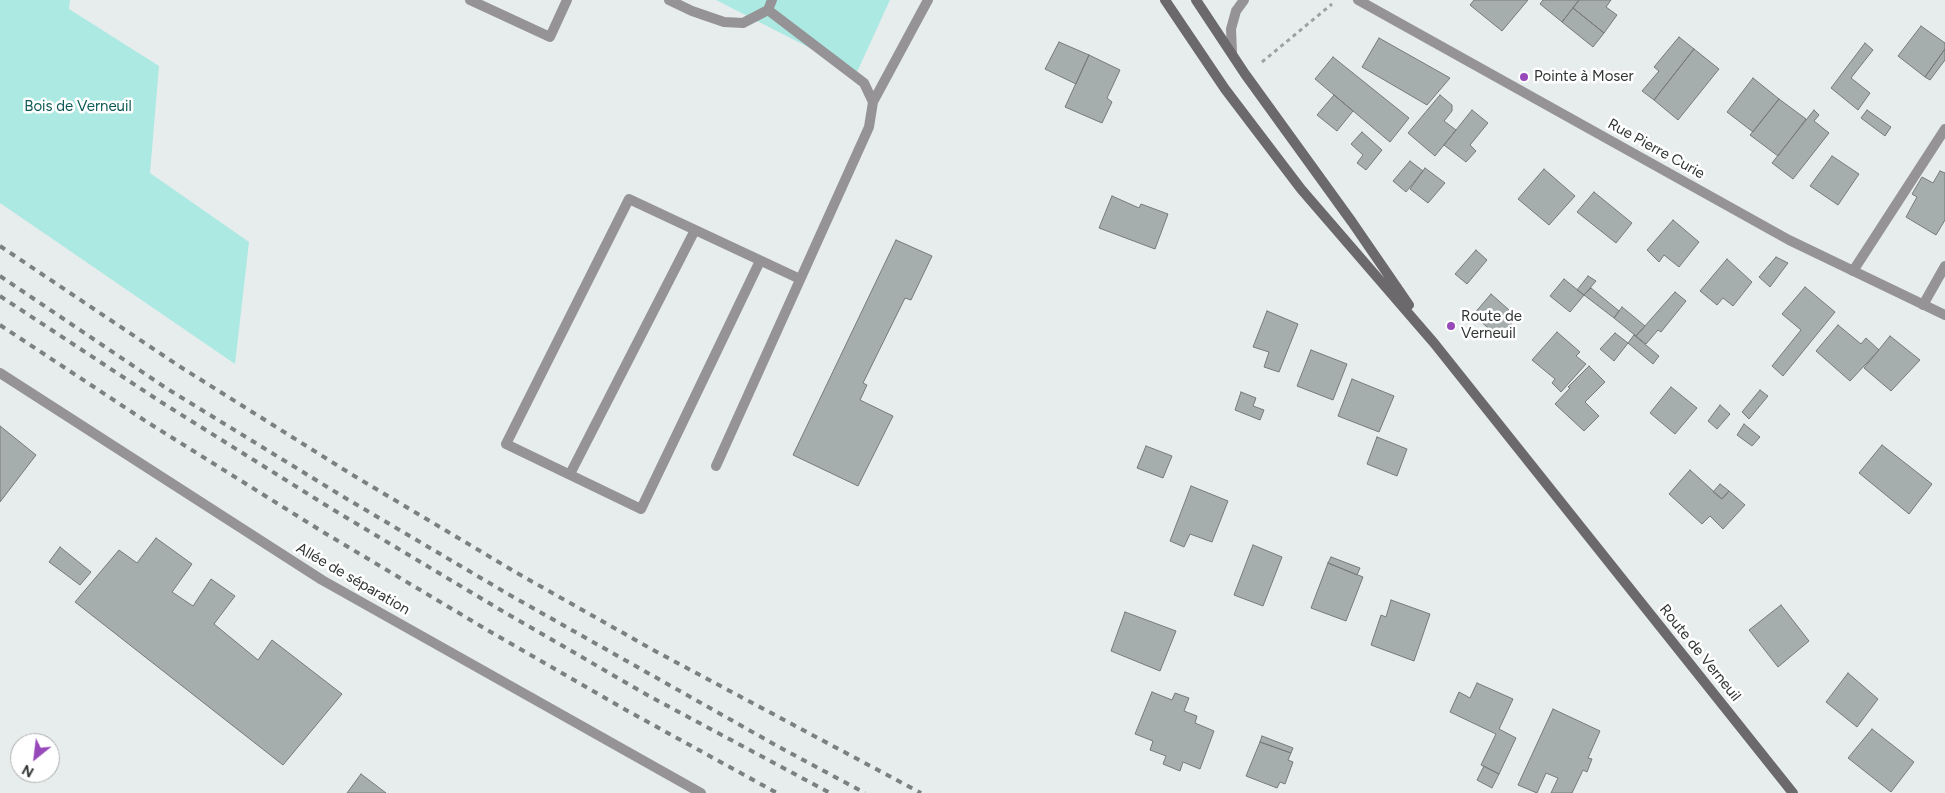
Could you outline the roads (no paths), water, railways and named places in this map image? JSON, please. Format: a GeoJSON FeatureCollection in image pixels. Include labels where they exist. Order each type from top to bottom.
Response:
{"type":"FeatureCollection","features":[{"type":"Feature","properties":{"kind":"main road","name":"Route de Verneuil"},"geometry":{"type":"LineString","coordinates":[[1165,0],[1225,89],[1301,189],[1434,343],[1793,793]]}},
{"type":"Feature","properties":{"kind":"main road","name":"Route de Verneuil"},"geometry":{"type":"LineString","coordinates":[[1196,0],[1232,54],[1352,222],[1434,343]]}},
{"type":"Feature","properties":{"kind":"street"},"geometry":{"type":"LineString","coordinates":[[470,0],[550,37],[568,0]]}},
{"type":"Feature","properties":{"kind":"street"},"geometry":{"type":"LineString","coordinates":[[669,0],[692,11],[724,22],[743,23],[770,5],[864,83],[874,102]]}},
{"type":"Feature","properties":{"kind":"street"},"geometry":{"type":"LineString","coordinates":[[716,466],[869,127],[874,102],[928,0]]}},
{"type":"Feature","properties":{"kind":"street"},"geometry":{"type":"LineString","coordinates":[[1232,54],[1231,29],[1236,11],[1244,0]]}},
{"type":"Feature","properties":{"kind":"street","name":"Rue Pierre Curie"},"geometry":{"type":"LineString","coordinates":[[1358,0],[1789,240],[1945,315]]}},
{"type":"Feature","properties":{"kind":"street"},"geometry":{"type":"LineString","coordinates":[[1853,271],[1945,130]]}},
{"type":"Feature","properties":{"kind":"street"},"geometry":{"type":"LineString","coordinates":[[760,261],[641,509],[506,444],[629,199],[800,279]]}},
{"type":"Feature","properties":{"kind":"street"},"geometry":{"type":"LineString","coordinates":[[570,474],[695,230]]}},
{"type":"Feature","properties":{"kind":"street"},"geometry":{"type":"LineString","coordinates":[[1923,305],[1945,266]]}},
{"type":"Feature","properties":{"kind":"street","name":"Allée de séparation"},"geometry":{"type":"LineString","coordinates":[[0,373],[322,580],[701,793]]}},
{"type":"Feature","properties":{"kind":"railway"},"geometry":{"type":"LineString","coordinates":[[0,246],[179,366],[351,474],[517,573],[655,651],[921,793]]}},
{"type":"Feature","properties":{"kind":"railway"},"geometry":{"type":"LineString","coordinates":[[0,276],[166,388],[342,496],[508,594],[779,747],[865,793]]}},
{"type":"Feature","properties":{"kind":"railway"},"geometry":{"type":"LineString","coordinates":[[0,296],[161,402],[332,509],[499,609],[649,696],[830,793]]}},
{"type":"Feature","properties":{"kind":"railway"},"geometry":{"type":"LineString","coordinates":[[0,325],[147,422],[323,532],[626,710],[777,793]]}},
{"type":"Feature","properties":{"kind":"place","name":"Pointe à Moser"},"geometry":{"type":"Point","coordinates":[1524,77]}},
{"type":"Feature","properties":{"kind":"place","name":"Route de Verneuil"},"geometry":{"type":"Point","coordinates":[1451,326]}},
{"type":"Feature","properties":{"kind":"park label","name":"Bois de Verneuil"},"geometry":{"type":"Point","coordinates":[78,107]}}]}
